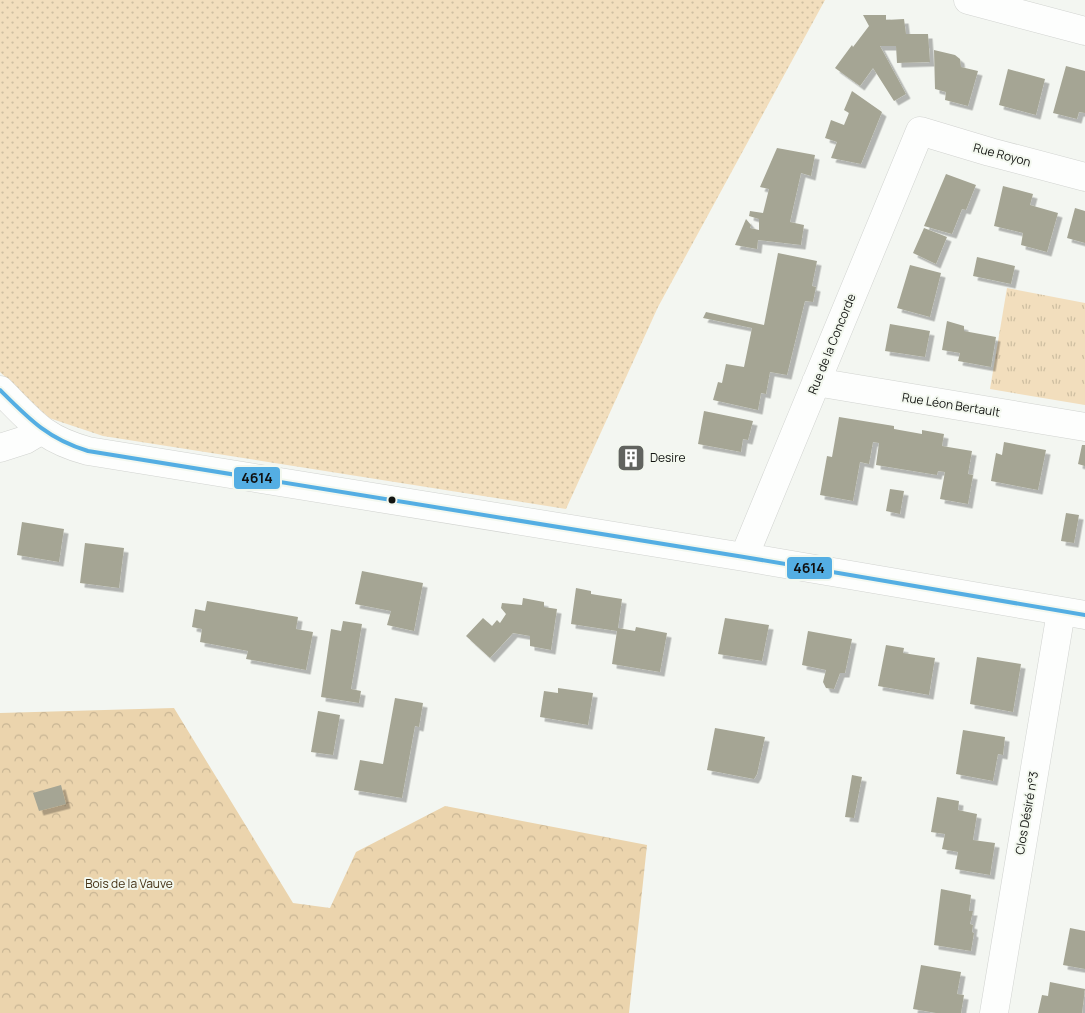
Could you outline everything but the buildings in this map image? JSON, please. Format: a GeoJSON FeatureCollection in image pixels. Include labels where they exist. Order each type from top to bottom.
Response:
{"type":"FeatureCollection","features":[{"type":"Feature","properties":{"kind":"street"},"geometry":{"type":"LineString","coordinates":[[968,0],[1085,31]]}},
{"type":"Feature","properties":{"kind":"street","name":"Rue Royon"},"geometry":{"type":"LineString","coordinates":[[920,131],[1085,177]]}},
{"type":"Feature","properties":{"kind":"street","name":"Rue de la Concorde"},"geometry":{"type":"LineString","coordinates":[[744,556],[920,131]]}},
{"type":"Feature","properties":{"kind":"street","name":"Rue Léon Bertault"},"geometry":{"type":"LineString","coordinates":[[816,382],[1085,428]]}},
{"type":"Feature","properties":{"kind":"street"},"geometry":{"type":"LineString","coordinates":[[0,390],[40,431],[63,444],[88,451],[744,556],[1073,614]]}},
{"type":"Feature","properties":{"kind":"street"},"geometry":{"type":"LineString","coordinates":[[0,448],[24,440],[40,431]]}},
{"type":"Feature","properties":{"kind":"street","name":"Clos Désiré n°3"},"geometry":{"type":"LineString","coordinates":[[994,1013],[1073,614]]}},
{"type":"Feature","properties":{"kind":"green space"},"geometry":{"type":"Polygon","coordinates":[[[0,0],[825,0],[658,307],[566,509],[103,436],[49,418],[0,372],[0,0]]]}},
{"type":"Feature","properties":{"kind":"green space"},"geometry":{"type":"Polygon","coordinates":[[[1007,288],[1085,303],[1085,405],[990,389],[1007,288]]]}},
{"type":"Feature","properties":{"kind":"green space","name":"Bois de la Vauve"},"geometry":{"type":"Polygon","coordinates":[[[174,708],[293,903],[330,908],[356,852],[445,806],[647,845],[629,1013],[0,1013],[0,713],[174,708]]]}},
{"type":"Feature","properties":{"kind":"transit line","name":"4614"},"geometry":{"type":"LineString","coordinates":[[0,390],[30,419],[50,434],[88,451],[744,557],[1085,615]]}},
{"type":"Feature","properties":{"kind":"place","name":"Desire"},"geometry":{"type":"Point","coordinates":[631,458]}}]}
